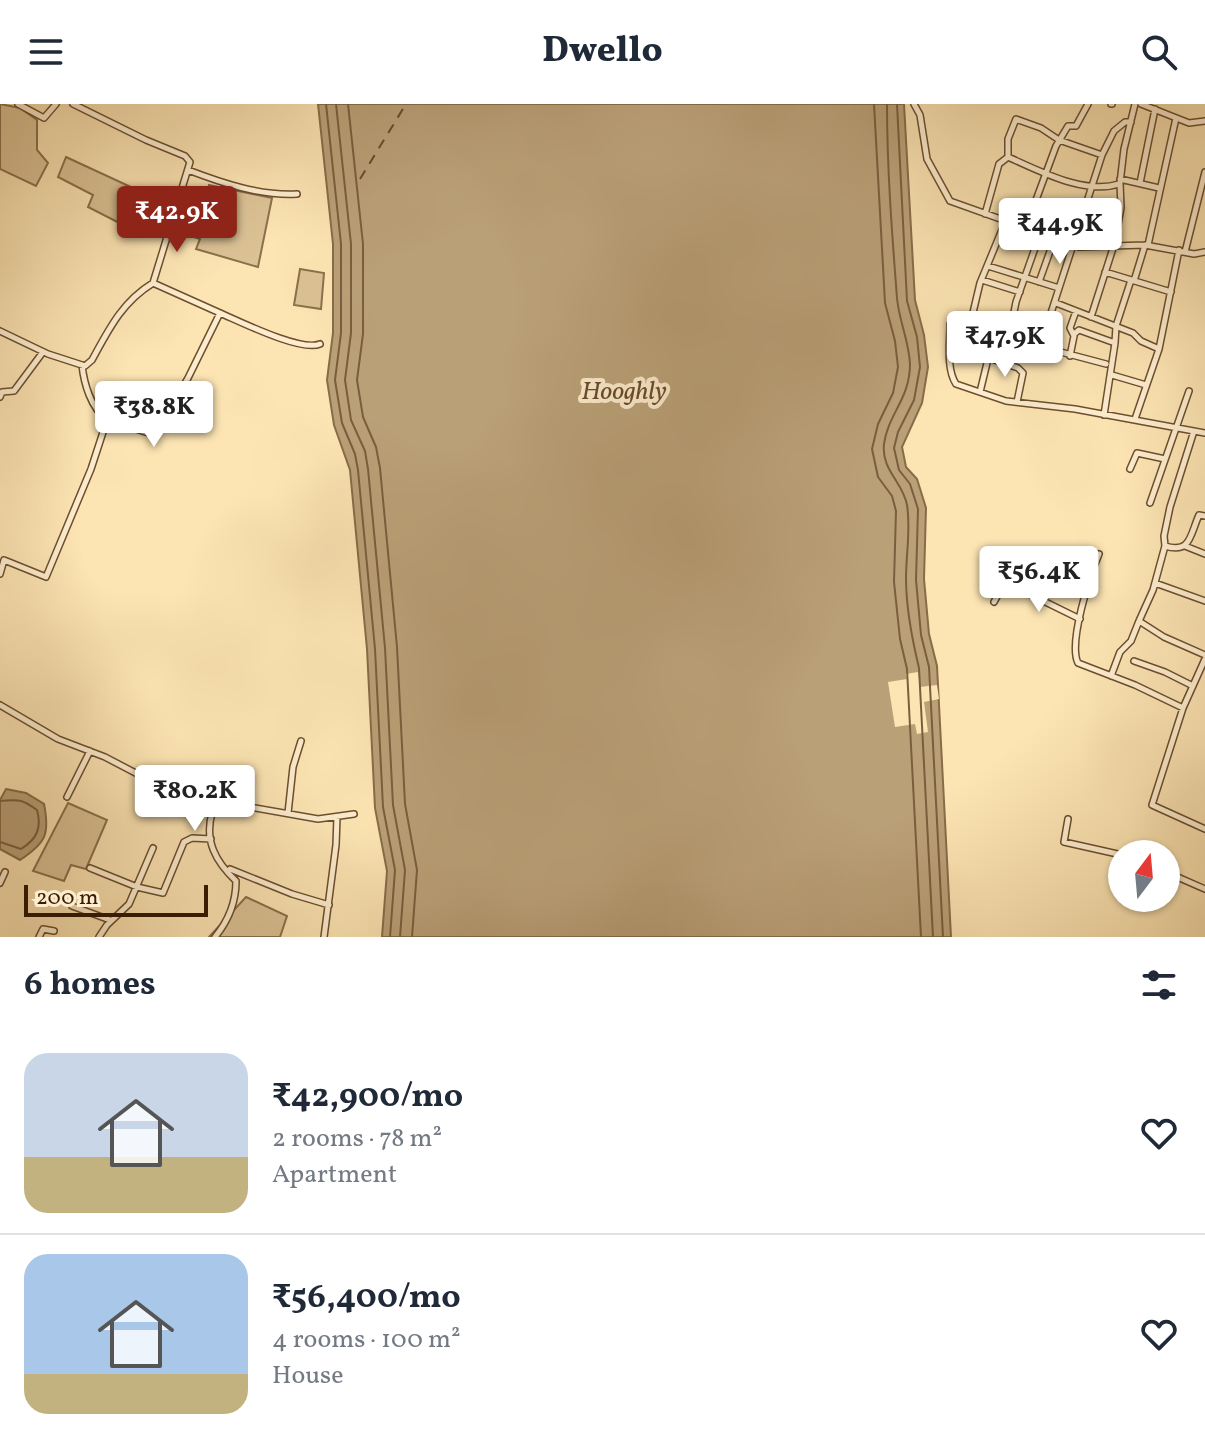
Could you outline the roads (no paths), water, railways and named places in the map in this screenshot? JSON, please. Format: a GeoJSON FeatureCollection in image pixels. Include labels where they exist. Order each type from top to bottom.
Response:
{"type":"FeatureCollection","features":[{"type":"Feature","properties":{"kind":"street"},"geometry":{"type":"LineString","coordinates":[[18,104],[44,118],[56,104]]}},
{"type":"Feature","properties":{"kind":"street"},"geometry":{"type":"LineString","coordinates":[[0,331],[43,352],[82,365],[92,360],[121,309],[153,283],[190,162],[185,156],[73,104]]}},
{"type":"Feature","properties":{"kind":"street"},"geometry":{"type":"LineString","coordinates":[[914,104],[920,115],[927,159],[950,201],[1074,246],[1147,245],[1194,254],[1205,252]]}},
{"type":"Feature","properties":{"kind":"street"},"geometry":{"type":"LineString","coordinates":[[1026,227],[1059,140],[1068,126],[1076,126],[1088,104]]}},
{"type":"Feature","properties":{"kind":"street"},"geometry":{"type":"LineString","coordinates":[[1091,317],[1114,245],[1121,208],[1124,149],[1135,104],[1193,123],[1205,121]]}},
{"type":"Feature","properties":{"kind":"street"},"geometry":{"type":"LineString","coordinates":[[1140,183],[1155,109]]}},
{"type":"Feature","properties":{"kind":"street"},"geometry":{"type":"LineString","coordinates":[[1104,415],[1112,375],[1116,326],[1147,245],[1176,118]]}},
{"type":"Feature","properties":{"kind":"street"},"geometry":{"type":"LineString","coordinates":[[1008,157],[1008,139],[1016,119],[1041,128],[1059,140],[1102,155]]}},
{"type":"Feature","properties":{"kind":"street"},"geometry":{"type":"LineString","coordinates":[[1040,347],[1102,155],[1114,131],[1125,122],[1131,122]]}},
{"type":"Feature","properties":{"kind":"street"},"geometry":{"type":"LineString","coordinates":[[985,214],[999,164],[1008,157]]}},
{"type":"Feature","properties":{"kind":"street"},"geometry":{"type":"LineString","coordinates":[[1008,157],[1045,173],[1091,186],[1120,181],[1159,188]]}},
{"type":"Feature","properties":{"kind":"street"},"geometry":{"type":"LineString","coordinates":[[188,170],[217,181],[278,195],[297,194]]}},
{"type":"Feature","properties":{"kind":"street"},"geometry":{"type":"LineString","coordinates":[[1135,419],[1159,349],[1171,292],[1205,172]]}},
{"type":"Feature","properties":{"kind":"street"},"geometry":{"type":"LineString","coordinates":[[1006,220],[982,280],[971,324],[1056,353],[1106,364]]}},
{"type":"Feature","properties":{"kind":"street"},"geometry":{"type":"LineString","coordinates":[[1009,337],[1020,292],[1040,234]]}},
{"type":"Feature","properties":{"kind":"street"},"geometry":{"type":"LineString","coordinates":[[1039,282],[1054,240]]}},
{"type":"Feature","properties":{"kind":"street"},"geometry":{"type":"LineString","coordinates":[[988,266],[1059,288]]}},
{"type":"Feature","properties":{"kind":"street"},"geometry":{"type":"LineString","coordinates":[[1105,272],[1171,292]]}},
{"type":"Feature","properties":{"kind":"street"},"geometry":{"type":"LineString","coordinates":[[982,280],[1020,292]]}},
{"type":"Feature","properties":{"kind":"street"},"geometry":{"type":"LineString","coordinates":[[153,283],[289,340],[313,347],[320,344]]}},
{"type":"Feature","properties":{"kind":"street"},"geometry":{"type":"LineString","coordinates":[[1056,303],[1135,334],[1141,341],[1159,349]]}},
{"type":"Feature","properties":{"kind":"street"},"geometry":{"type":"LineString","coordinates":[[1074,334],[1070,328],[1076,311]]}},
{"type":"Feature","properties":{"kind":"street"},"geometry":{"type":"LineString","coordinates":[[82,365],[84,380],[99,414],[107,420],[155,435],[220,313]]}},
{"type":"Feature","properties":{"kind":"street"},"geometry":{"type":"LineString","coordinates":[[950,324],[952,380],[956,384],[1017,402],[1135,419],[1205,433]]}},
{"type":"Feature","properties":{"kind":"street"},"geometry":{"type":"LineString","coordinates":[[1070,356],[1074,334],[1079,330],[1115,343]]}},
{"type":"Feature","properties":{"kind":"street"},"geometry":{"type":"LineString","coordinates":[[980,392],[994,334]]}},
{"type":"Feature","properties":{"kind":"street"},"geometry":{"type":"LineString","coordinates":[[0,397],[2,392],[14,391],[43,352]]}},
{"type":"Feature","properties":{"kind":"street"},"geometry":{"type":"LineString","coordinates":[[989,358],[1018,368],[1023,373],[1017,402]]}},
{"type":"Feature","properties":{"kind":"street"},"geometry":{"type":"LineString","coordinates":[[1112,375],[1146,385]]}},
{"type":"Feature","properties":{"kind":"street"},"geometry":{"type":"LineString","coordinates":[[1150,503],[1189,391]]}},
{"type":"Feature","properties":{"kind":"street"},"geometry":{"type":"LineString","coordinates":[[0,574],[4,560],[46,577],[91,469],[107,420]]}},
{"type":"Feature","properties":{"kind":"street"},"geometry":{"type":"LineString","coordinates":[[1111,676],[1120,652],[1131,641],[1155,583],[1165,546],[1170,507],[1194,431]]}},
{"type":"Feature","properties":{"kind":"street"},"geometry":{"type":"LineString","coordinates":[[1130,469],[1137,453],[1165,459]]}},
{"type":"Feature","properties":{"kind":"street"},"geometry":{"type":"LineString","coordinates":[[1165,546],[1179,549],[1185,546],[1198,517],[1205,516]]}},
{"type":"Feature","properties":{"kind":"street"},"geometry":{"type":"LineString","coordinates":[[1185,546],[1205,554]]}},
{"type":"Feature","properties":{"kind":"street"},"geometry":{"type":"LineString","coordinates":[[1099,554],[1088,579],[1080,619],[1074,655],[1078,663],[1183,708]]}},
{"type":"Feature","properties":{"kind":"street"},"geometry":{"type":"LineString","coordinates":[[1155,583],[1205,601]]}},
{"type":"Feature","properties":{"kind":"street"},"geometry":{"type":"LineString","coordinates":[[994,602],[1004,584],[1011,585],[1080,619]]}},
{"type":"Feature","properties":{"kind":"street"},"geometry":{"type":"LineString","coordinates":[[1139,621],[1205,657],[1183,708],[1152,805],[1205,829]]}},
{"type":"Feature","properties":{"kind":"street"},"geometry":{"type":"LineString","coordinates":[[1134,661],[1193,686]]}},
{"type":"Feature","properties":{"kind":"street"},"geometry":{"type":"LineString","coordinates":[[0,705],[58,739],[153,780],[212,813],[250,807],[318,819],[354,814]]}},
{"type":"Feature","properties":{"kind":"street"},"geometry":{"type":"LineString","coordinates":[[288,813],[293,767],[301,741]]}},
{"type":"Feature","properties":{"kind":"street"},"geometry":{"type":"LineString","coordinates":[[67,797],[90,751]]}},
{"type":"Feature","properties":{"kind":"street"},"geometry":{"type":"LineString","coordinates":[[212,813],[213,854],[236,881],[236,895],[229,917],[215,937]]}},
{"type":"Feature","properties":{"kind":"street"},"geometry":{"type":"LineString","coordinates":[[324,937],[337,817]]}},
{"type":"Feature","properties":{"kind":"street"},"geometry":{"type":"LineString","coordinates":[[1068,819],[1064,842],[1108,852]]}},
{"type":"Feature","properties":{"kind":"street"},"geometry":{"type":"LineString","coordinates":[[90,868],[137,887],[163,893],[184,842],[192,838],[211,839]]}},
{"type":"Feature","properties":{"kind":"street"},"geometry":{"type":"LineString","coordinates":[[99,937],[111,920],[129,904],[153,848]]}},
{"type":"Feature","properties":{"kind":"street"},"geometry":{"type":"LineString","coordinates":[[230,869],[329,905]]}},
{"type":"Feature","properties":{"kind":"street"},"geometry":{"type":"LineString","coordinates":[[0,883],[5,872]]}},
{"type":"Feature","properties":{"kind":"street"},"geometry":{"type":"LineString","coordinates":[[1180,878],[1205,889]]}},
{"type":"Feature","properties":{"kind":"street"},"geometry":{"type":"LineString","coordinates":[[72,906],[111,920]]}},
{"type":"Feature","properties":{"kind":"street"},"geometry":{"type":"LineString","coordinates":[[39,937],[43,929],[54,931]]}},
{"type":"Feature","properties":{"kind":"water","name":"Hooghly"},"geometry":{"type":"Polygon","coordinates":[[[318,104],[904,104],[915,300],[928,367],[922,403],[902,447],[906,467],[917,479],[926,508],[924,579],[929,634],[937,666],[951,937],[382,937],[387,871],[375,808],[367,649],[350,470],[334,425],[327,380],[333,333],[333,244],[318,104]]]}},
{"type":"Feature","properties":{"kind":"water"},"geometry":{"type":"Polygon","coordinates":[[[6,789],[26,793],[44,804],[44,837],[36,848],[20,860],[0,849],[0,800],[6,789]]]}}]}
